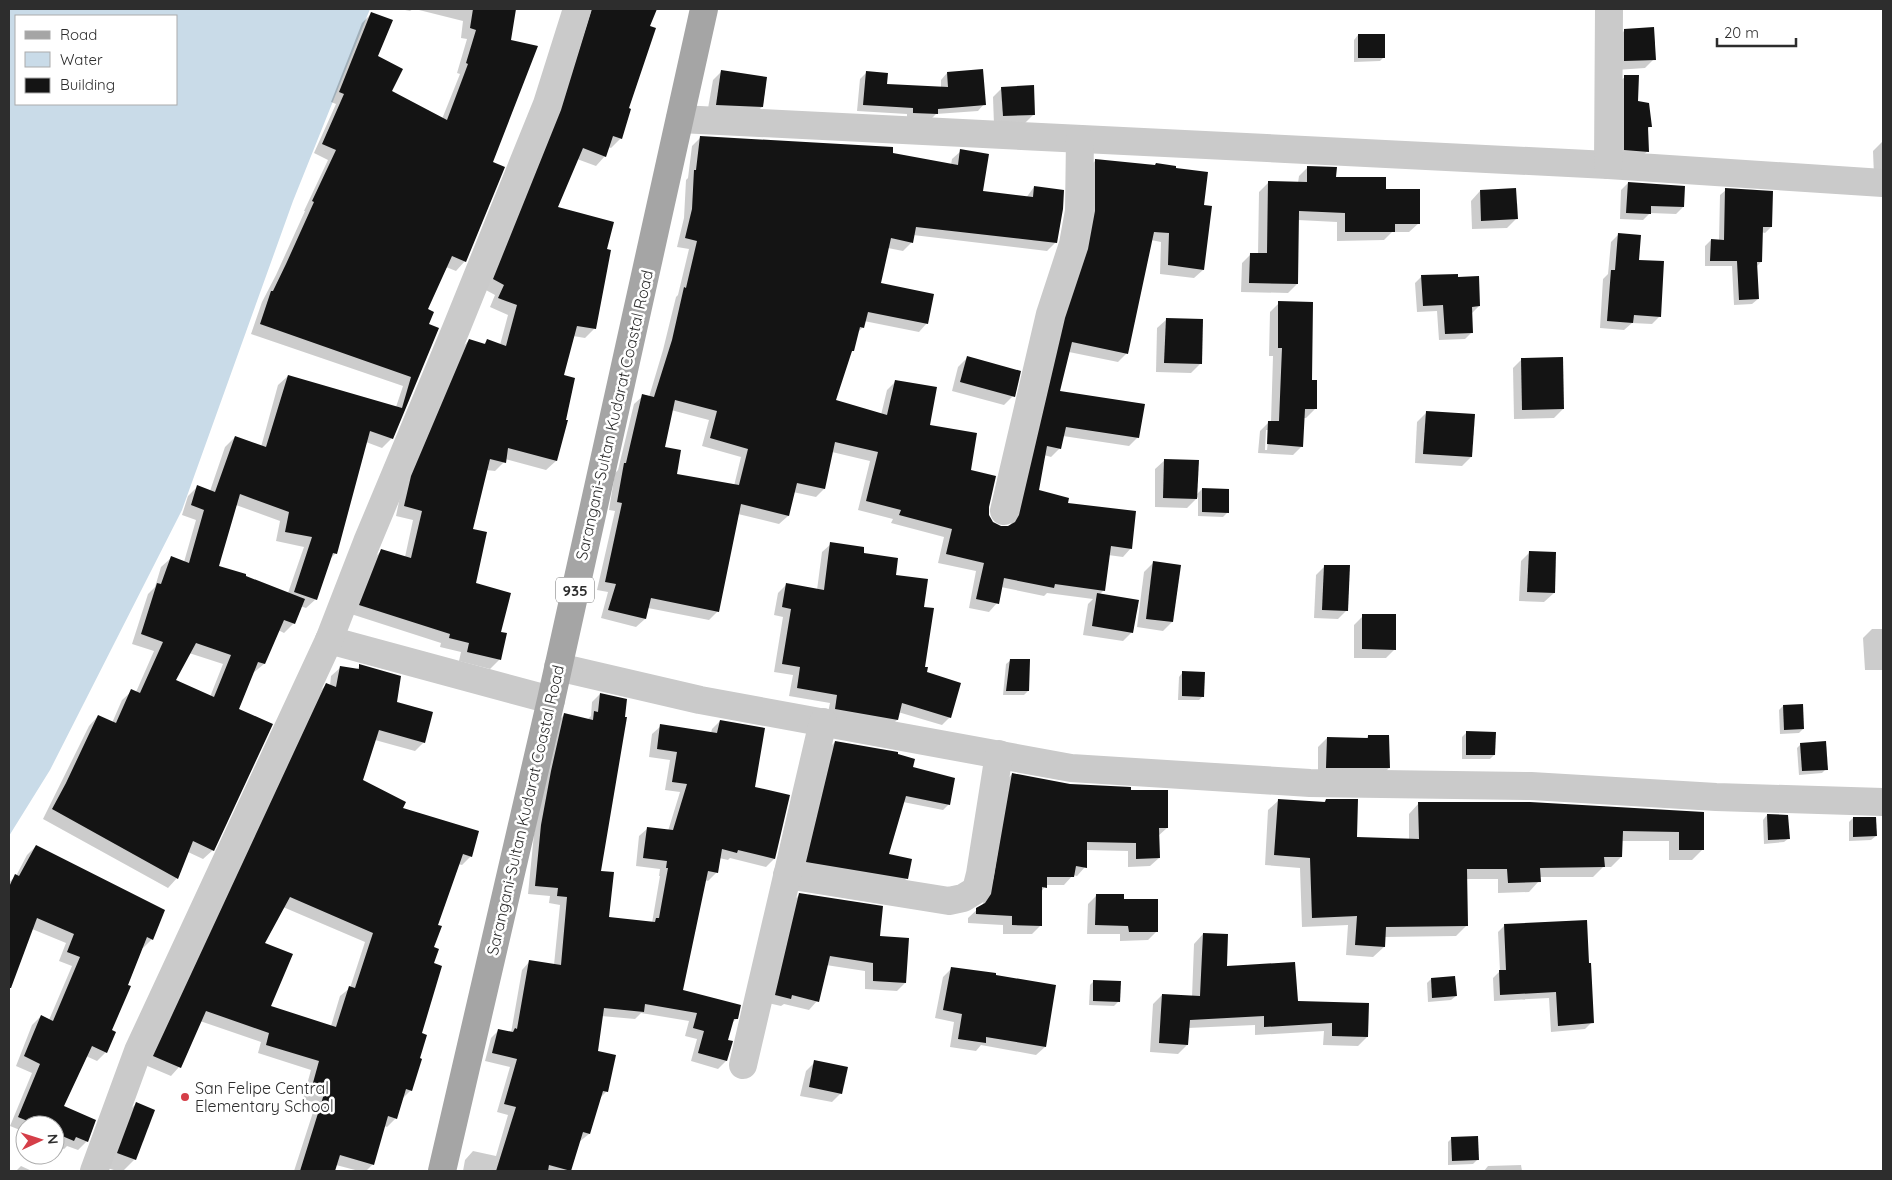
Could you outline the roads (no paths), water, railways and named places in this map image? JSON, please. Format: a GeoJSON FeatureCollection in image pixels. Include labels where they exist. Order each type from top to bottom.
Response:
{"type":"FeatureCollection","features":[{"type":"Feature","properties":{"kind":"main road","name":"Sarangani-Sultan Kudarat Coastal Road"},"geometry":{"type":"LineString","coordinates":[[442,1171],[551,700],[704,9]]}},
{"type":"Feature","properties":{"kind":"street"},"geometry":{"type":"LineString","coordinates":[[94,1171],[138,1051],[329,640],[366,542],[456,329],[547,104],[577,9]]}},
{"type":"Feature","properties":{"kind":"street"},"geometry":{"type":"LineString","coordinates":[[1608,166],[1609,9]]}},
{"type":"Feature","properties":{"kind":"street"},"geometry":{"type":"LineString","coordinates":[[680,119],[1608,166],[1883,183]]}},
{"type":"Feature","properties":{"kind":"street"},"geometry":{"type":"LineString","coordinates":[[1004,511],[1050,314],[1073,244],[1079,211],[1080,139]]}},
{"type":"Feature","properties":{"kind":"street"},"geometry":{"type":"LineString","coordinates":[[329,640],[551,700]]}},
{"type":"Feature","properties":{"kind":"street"},"geometry":{"type":"LineString","coordinates":[[558,667],[700,700],[1071,768],[1291,782],[1531,786],[1716,798],[1883,802]]}},
{"type":"Feature","properties":{"kind":"street"},"geometry":{"type":"LineString","coordinates":[[742,1065],[823,722]]}},
{"type":"Feature","properties":{"kind":"street"},"geometry":{"type":"LineString","coordinates":[[787,875],[950,900],[963,898],[976,890],[980,874],[999,754]]}},
{"type":"Feature","properties":{"kind":"water"},"geometry":{"type":"Polygon","coordinates":[[[9,9],[370,9],[293,201],[182,510],[50,770],[9,836],[9,9]]]}},
{"type":"Feature","properties":{"kind":"place","name":"San Felipe Central Elementary School"},"geometry":{"type":"Point","coordinates":[185,1097]}}]}
